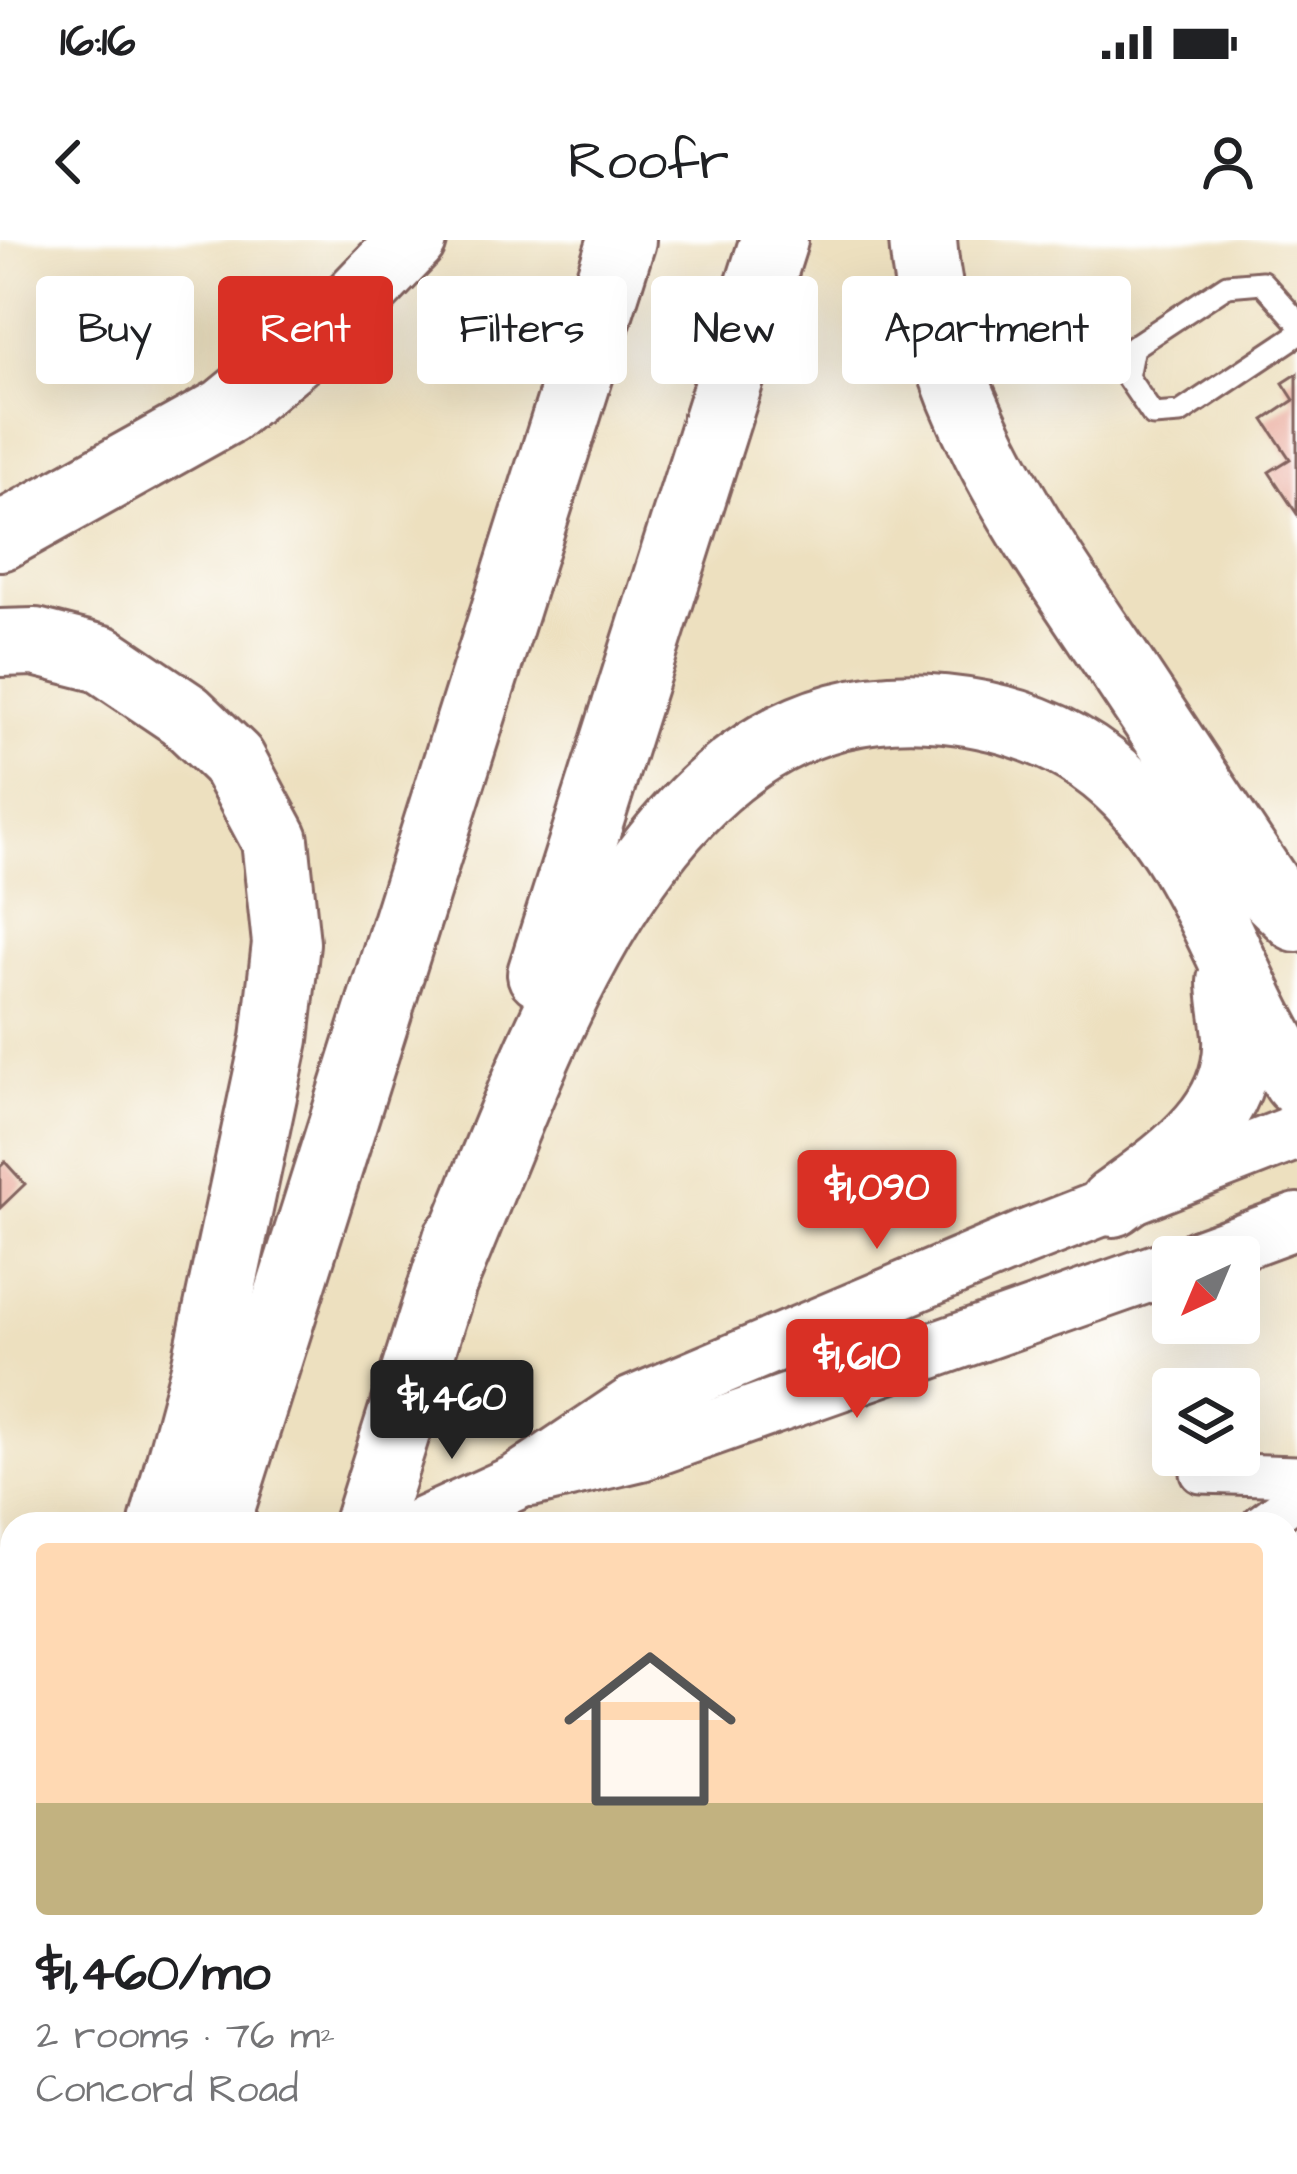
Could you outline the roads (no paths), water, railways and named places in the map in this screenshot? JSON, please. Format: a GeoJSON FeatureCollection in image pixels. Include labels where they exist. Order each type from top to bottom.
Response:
{"type":"FeatureCollection","features":[{"type":"Feature","properties":{"kind":"highway"},"geometry":{"type":"LineString","coordinates":[[0,537],[226,411],[333,323],[413,240]]}},
{"type":"Feature","properties":{"kind":"highway"},"geometry":{"type":"LineString","coordinates":[[220,1512],[622,240]]}},
{"type":"Feature","properties":{"kind":"highway"},"geometry":{"type":"LineString","coordinates":[[371,1512],[774,240]]}},
{"type":"Feature","properties":{"kind":"highway"},"geometry":{"type":"LineString","coordinates":[[922,240],[936,324],[966,405],[1009,496],[1289,917]]}},
{"type":"Feature","properties":{"kind":"highway"},"geometry":{"type":"LineString","coordinates":[[0,643],[35,642],[102,659],[185,715],[232,760],[275,840],[286,943],[274,1039],[204,1373],[166,1512]]}},
{"type":"Feature","properties":{"kind":"highway"},"geometry":{"type":"LineString","coordinates":[[445,1278],[594,935],[645,855],[739,765],[794,731],[838,716],[908,705],[988,713],[1046,733],[1092,760],[1163,832],[1297,1082]]}},
{"type":"Feature","properties":{"kind":"highway"},"geometry":{"type":"LineString","coordinates":[[1113,1203],[1199,1135],[1222,1104],[1234,1071],[1238,1039],[1231,953]]}},
{"type":"Feature","properties":{"kind":"main road"},"geometry":{"type":"LineString","coordinates":[[451,1512],[517,1482],[633,1404],[1113,1203],[1297,1132]]}},
{"type":"Feature","properties":{"kind":"main road"},"geometry":{"type":"LineString","coordinates":[[1255,1236],[1297,1220]]}},
{"type":"Feature","properties":{"kind":"main road"},"geometry":{"type":"LineString","coordinates":[[517,1482],[641,1453],[1152,1273]]}},
{"type":"Feature","properties":{"kind":"street"},"geometry":{"type":"LineString","coordinates":[[1260,1475],[1297,1476]]}},
{"type":"Feature","properties":{"kind":"lane"},"geometry":{"type":"LineString","coordinates":[[1297,321],[1262,282],[1228,285],[1133,347],[1127,377],[1153,415],[1180,413],[1297,335]]}}]}
